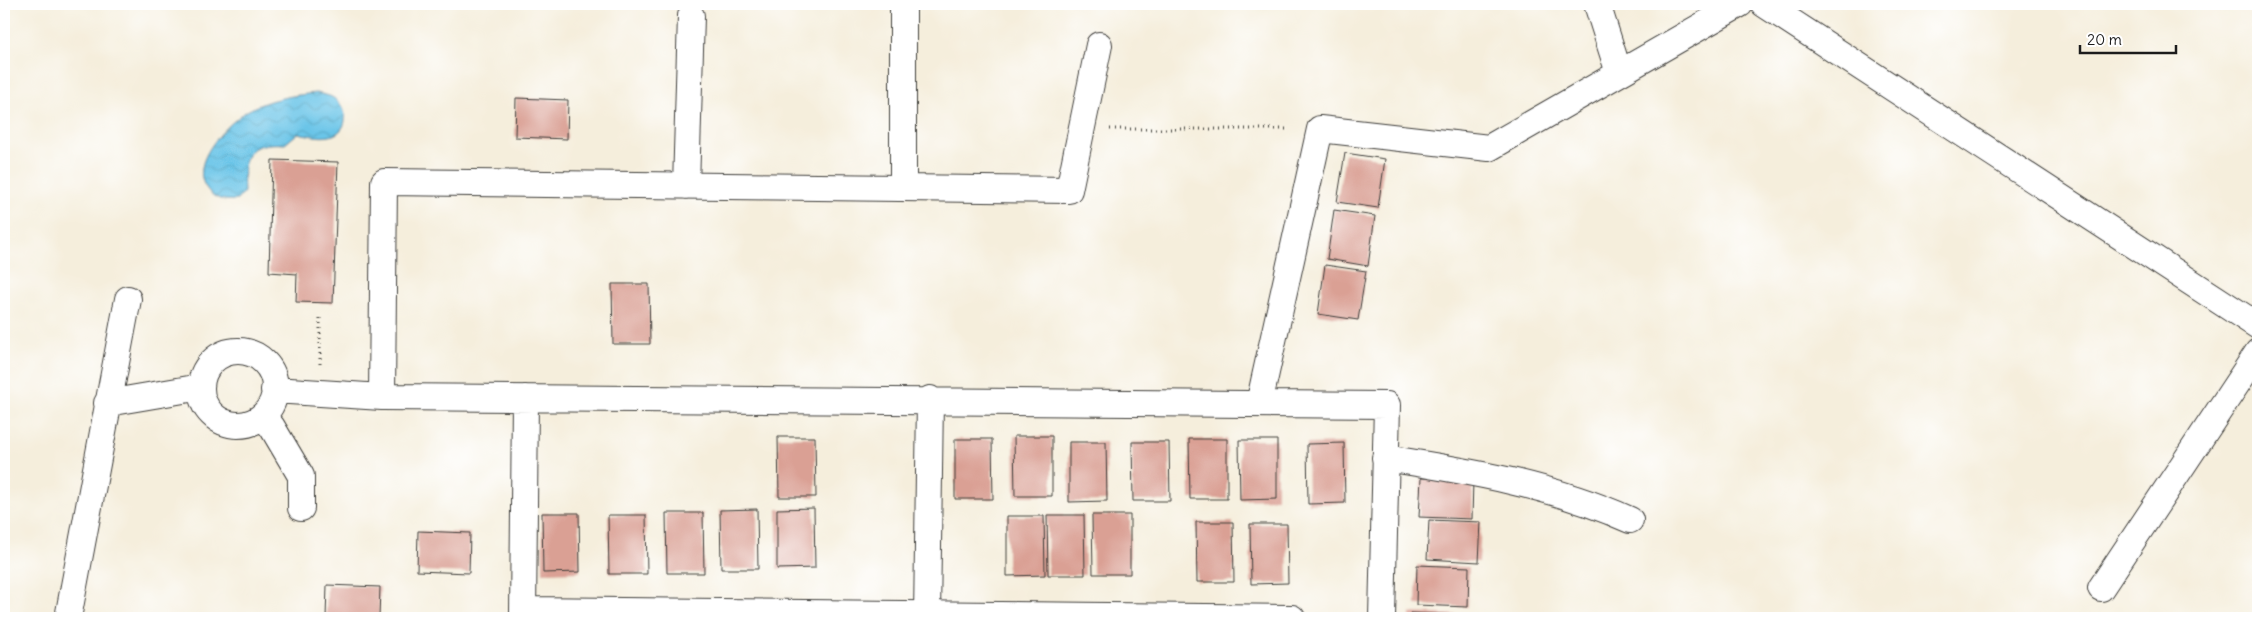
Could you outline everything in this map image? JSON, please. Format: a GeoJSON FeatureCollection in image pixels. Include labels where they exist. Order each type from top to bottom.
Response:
{"type":"FeatureCollection","features":[{"type":"Feature","properties":{"kind":"street"},"geometry":{"type":"LineString","coordinates":[[903,4],[903,188]]}},
{"type":"Feature","properties":{"kind":"street"},"geometry":{"type":"LineString","coordinates":[[1596,4],[1619,73]]}},
{"type":"Feature","properties":{"kind":"street"},"geometry":{"type":"LineString","coordinates":[[1259,404],[1320,129],[1489,148],[1740,4]]}},
{"type":"Feature","properties":{"kind":"street"},"geometry":{"type":"LineString","coordinates":[[1764,4],[2258,326]]}},
{"type":"Feature","properties":{"kind":"street"},"geometry":{"type":"LineString","coordinates":[[686,186],[691,16]]}},
{"type":"Feature","properties":{"kind":"street"},"geometry":{"type":"LineString","coordinates":[[382,396],[384,182],[1069,190],[1099,44]]}},
{"type":"Feature","properties":{"kind":"street"},"geometry":{"type":"LineString","coordinates":[[68,618],[128,299]]}},
{"type":"Feature","properties":{"kind":"street"},"geometry":{"type":"LineString","coordinates":[[232,351],[244,351],[255,355],[265,362],[272,372],[274,390],[270,407],[262,416],[251,423],[239,425],[226,423],[215,417],[207,408],[202,396],[201,387],[204,372],[211,362],[221,355],[232,351]]}},
{"type":"Feature","properties":{"kind":"street"},"geometry":{"type":"LineString","coordinates":[[2101,588],[2258,352]]}},
{"type":"Feature","properties":{"kind":"street"},"geometry":{"type":"LineString","coordinates":[[107,403],[201,387]]}},
{"type":"Feature","properties":{"kind":"street"},"geometry":{"type":"LineString","coordinates":[[274,390],[382,396],[524,398],[930,399],[1387,405],[1382,618]]}},
{"type":"Feature","properties":{"kind":"street"},"geometry":{"type":"LineString","coordinates":[[524,398],[523,614],[1292,618]]}},
{"type":"Feature","properties":{"kind":"street"},"geometry":{"type":"LineString","coordinates":[[927,616],[930,399]]}},
{"type":"Feature","properties":{"kind":"street"},"geometry":{"type":"LineString","coordinates":[[262,416],[272,428],[301,476],[301,508]]}},
{"type":"Feature","properties":{"kind":"street"},"geometry":{"type":"LineString","coordinates":[[1385,458],[1465,470],[1526,484],[1594,504],[1630,520]]}},
{"type":"Feature","properties":{"kind":"path"},"geometry":{"type":"LineString","coordinates":[[1082,129],[1320,129]]}},
{"type":"Feature","properties":{"kind":"path"},"geometry":{"type":"LineString","coordinates":[[320,317],[320,392]]}},
{"type":"Feature","properties":{"kind":"water"},"geometry":{"type":"Polygon","coordinates":[[[317,93],[332,97],[344,110],[345,121],[336,134],[326,137],[298,133],[285,144],[261,145],[249,154],[244,169],[244,192],[237,200],[220,199],[210,193],[202,179],[202,168],[212,145],[230,125],[247,111],[263,103],[290,96],[317,93]]]}},
{"type":"Feature","properties":{"kind":"building"},"geometry":{"type":"Polygon","coordinates":[[[516,98],[568,100],[567,139],[515,137],[516,98]]]}},
{"type":"Feature","properties":{"kind":"building"},"geometry":{"type":"Polygon","coordinates":[[[1345,153],[1385,159],[1378,208],[1337,202],[1345,153]]]}},
{"type":"Feature","properties":{"kind":"building"},"geometry":{"type":"Polygon","coordinates":[[[272,160],[338,162],[333,303],[296,302],[297,274],[269,272],[272,160]]]}},
{"type":"Feature","properties":{"kind":"building"},"geometry":{"type":"Polygon","coordinates":[[[1334,210],[1375,216],[1368,266],[1327,259],[1334,210]]]}},
{"type":"Feature","properties":{"kind":"building"},"geometry":{"type":"Polygon","coordinates":[[[1325,265],[1366,271],[1358,320],[1318,314],[1325,265]]]}},
{"type":"Feature","properties":{"kind":"building"},"geometry":{"type":"Polygon","coordinates":[[[612,284],[649,284],[650,344],[613,344],[612,284]]]}},
{"type":"Feature","properties":{"kind":"building"},"geometry":{"type":"Polygon","coordinates":[[[1014,436],[1052,436],[1052,496],[1015,496],[1014,436]]]}},
{"type":"Feature","properties":{"kind":"building"},"geometry":{"type":"Polygon","coordinates":[[[778,437],[815,437],[816,497],[779,497],[778,437]]]}},
{"type":"Feature","properties":{"kind":"building"},"geometry":{"type":"Polygon","coordinates":[[[955,439],[992,439],[993,499],[955,499],[955,439]]]}},
{"type":"Feature","properties":{"kind":"building"},"geometry":{"type":"Polygon","coordinates":[[[1189,439],[1227,439],[1227,499],[1190,499],[1189,439]]]}},
{"type":"Feature","properties":{"kind":"building"},"geometry":{"type":"Polygon","coordinates":[[[1239,440],[1277,440],[1277,499],[1240,500],[1239,440]]]}},
{"type":"Feature","properties":{"kind":"building"},"geometry":{"type":"Polygon","coordinates":[[[1069,442],[1106,442],[1107,501],[1069,502],[1069,442]]]}},
{"type":"Feature","properties":{"kind":"building"},"geometry":{"type":"Polygon","coordinates":[[[1132,442],[1169,442],[1170,501],[1133,501],[1132,442]]]}},
{"type":"Feature","properties":{"kind":"building"},"geometry":{"type":"Polygon","coordinates":[[[1344,443],[1345,503],[1308,504],[1307,444],[1344,443]]]}},
{"type":"Feature","properties":{"kind":"building"},"geometry":{"type":"Polygon","coordinates":[[[1421,478],[1473,480],[1472,519],[1419,517],[1421,478]]]}},
{"type":"Feature","properties":{"kind":"building"},"geometry":{"type":"Polygon","coordinates":[[[814,508],[815,568],[777,569],[777,509],[814,508]]]}},
{"type":"Feature","properties":{"kind":"building"},"geometry":{"type":"Polygon","coordinates":[[[757,509],[758,569],[721,569],[720,510],[757,509]]]}},
{"type":"Feature","properties":{"kind":"building"},"geometry":{"type":"Polygon","coordinates":[[[542,513],[579,513],[580,572],[543,573],[542,513]]]}},
{"type":"Feature","properties":{"kind":"building"},"geometry":{"type":"Polygon","coordinates":[[[666,513],[703,513],[704,573],[667,573],[666,513]]]}},
{"type":"Feature","properties":{"kind":"building"},"geometry":{"type":"Polygon","coordinates":[[[608,515],[646,515],[647,574],[609,574],[608,515]]]}},
{"type":"Feature","properties":{"kind":"building"},"geometry":{"type":"Polygon","coordinates":[[[1047,515],[1084,515],[1085,575],[1048,575],[1047,515]]]}},
{"type":"Feature","properties":{"kind":"building"},"geometry":{"type":"Polygon","coordinates":[[[1092,515],[1130,515],[1130,574],[1093,574],[1092,515]]]}},
{"type":"Feature","properties":{"kind":"building"},"geometry":{"type":"Polygon","coordinates":[[[1007,516],[1044,516],[1045,575],[1007,576],[1007,516]]]}},
{"type":"Feature","properties":{"kind":"building"},"geometry":{"type":"Polygon","coordinates":[[[1429,520],[1481,522],[1479,562],[1427,559],[1429,520]]]}},
{"type":"Feature","properties":{"kind":"building"},"geometry":{"type":"Polygon","coordinates":[[[1196,522],[1233,522],[1234,582],[1197,582],[1196,522]]]}},
{"type":"Feature","properties":{"kind":"building"},"geometry":{"type":"Polygon","coordinates":[[[1250,524],[1287,524],[1288,583],[1251,584],[1250,524]]]}},
{"type":"Feature","properties":{"kind":"building"},"geometry":{"type":"Polygon","coordinates":[[[418,531],[470,533],[469,573],[417,571],[418,531]]]}},
{"type":"Feature","properties":{"kind":"building"},"geometry":{"type":"Polygon","coordinates":[[[1417,565],[1469,567],[1468,607],[1416,605],[1417,565]]]}},
{"type":"Feature","properties":{"kind":"building"},"geometry":{"type":"Polygon","coordinates":[[[327,585],[380,587],[379,618],[326,618],[327,585]]]}},
{"type":"Feature","properties":{"kind":"building"},"geometry":{"type":"Polygon","coordinates":[[[1410,613],[1462,615],[1462,618],[1410,618],[1410,613]]]}}]}
